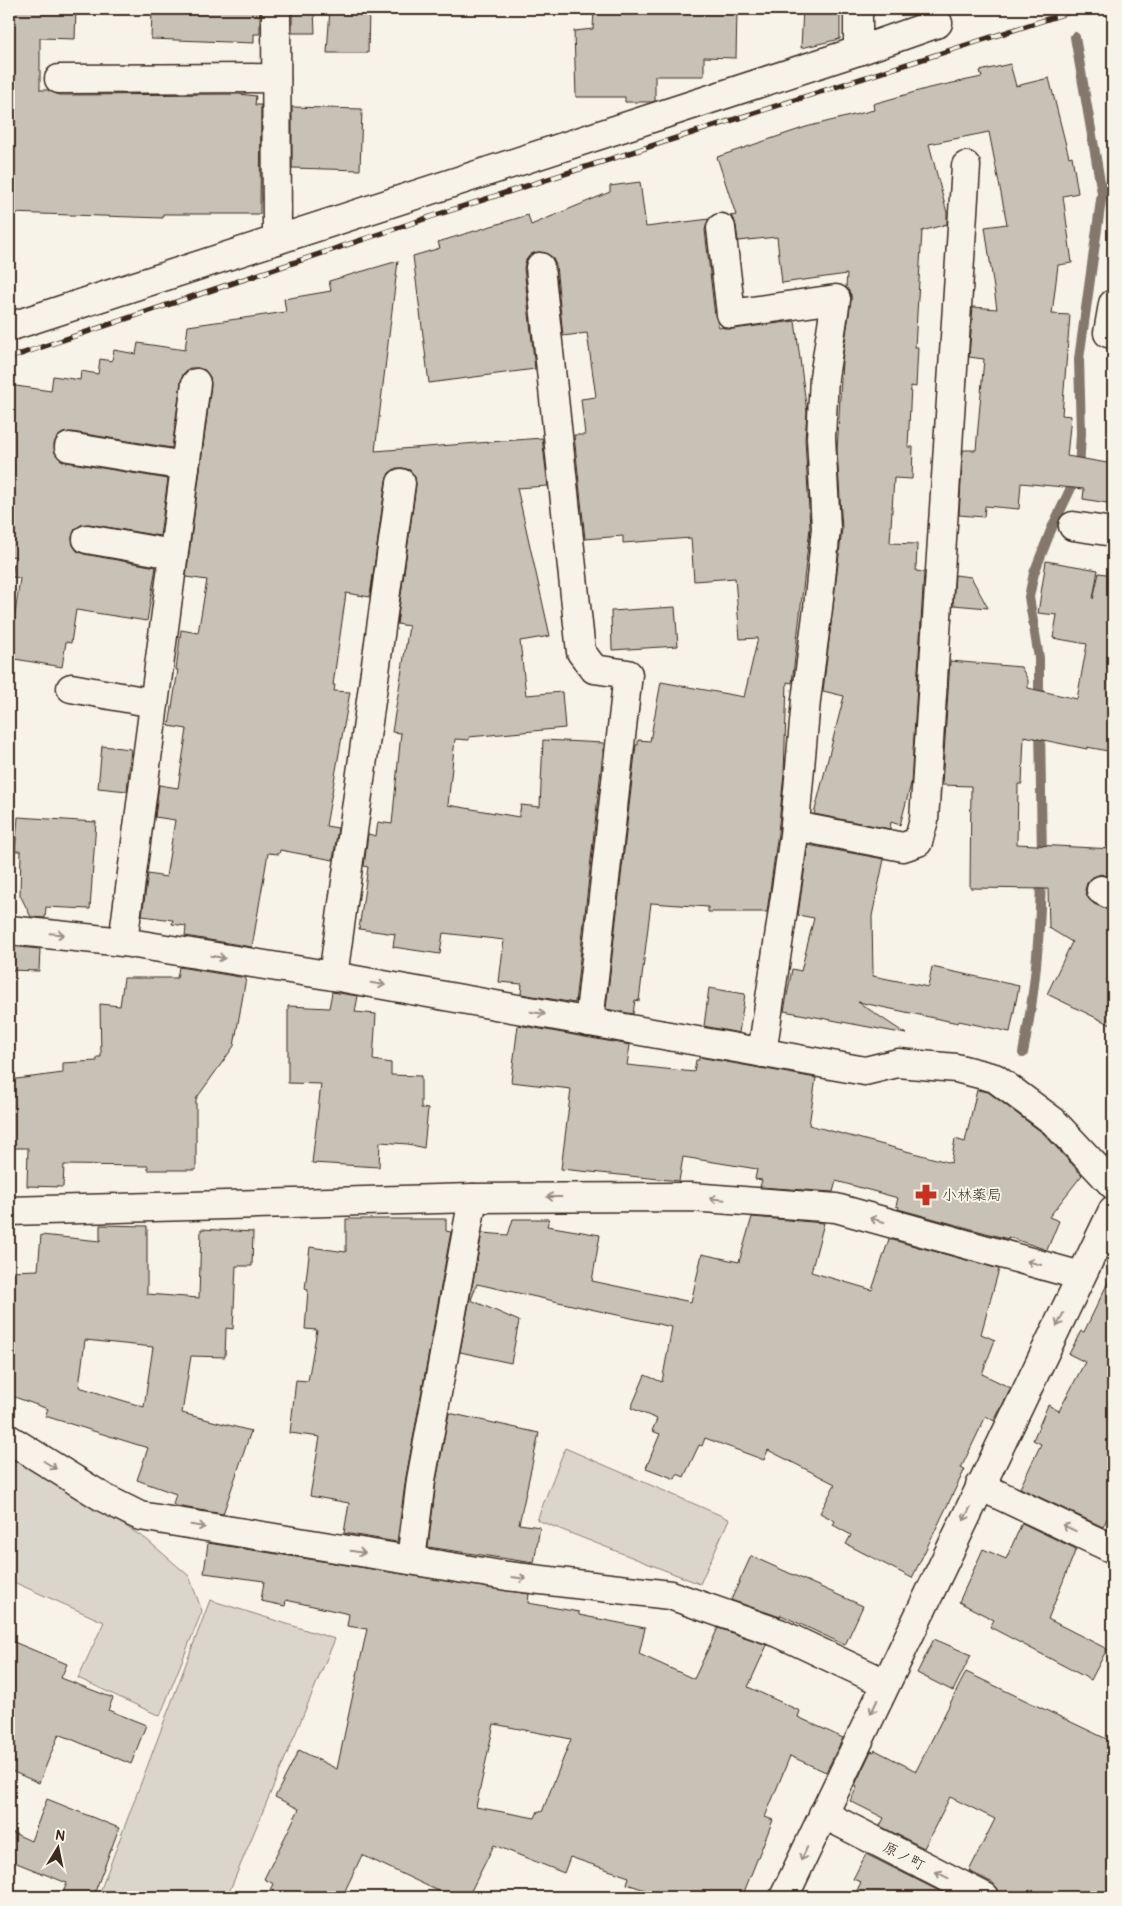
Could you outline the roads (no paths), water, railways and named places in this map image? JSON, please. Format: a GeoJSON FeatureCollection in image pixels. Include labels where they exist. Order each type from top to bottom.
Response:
{"type":"FeatureCollection","features":[{"type":"Feature","properties":{"kind":"street"},"geometry":{"type":"LineString","coordinates":[[276,9],[277,240]]}},
{"type":"Feature","properties":{"kind":"street"},"geometry":{"type":"LineString","coordinates":[[858,9],[858,51]]}},
{"type":"Feature","properties":{"kind":"street"},"geometry":{"type":"LineString","coordinates":[[9,327],[858,51],[938,23]]}},
{"type":"Feature","properties":{"kind":"street"},"geometry":{"type":"LineString","coordinates":[[58,79],[276,78]]}},
{"type":"Feature","properties":{"kind":"street"},"geometry":{"type":"LineString","coordinates":[[795,826],[903,847],[918,842],[924,820],[966,166]]}},
{"type":"Feature","properties":{"kind":"street"},"geometry":{"type":"LineString","coordinates":[[720,228],[731,314],[836,298],[824,377],[821,429],[826,528],[806,700],[795,826],[762,1053]]}},
{"type":"Feature","properties":{"kind":"street"},"geometry":{"type":"LineString","coordinates":[[540,267],[582,652],[594,670],[628,674],[589,1022]]}},
{"type":"Feature","properties":{"kind":"street"},"geometry":{"type":"LineString","coordinates":[[1113,304],[1108,333],[1113,334]]}},
{"type":"Feature","properties":{"kind":"street"},"geometry":{"type":"LineString","coordinates":[[123,942],[196,383]]}},
{"type":"Feature","properties":{"kind":"street"},"geometry":{"type":"LineString","coordinates":[[69,448],[185,466]]}},
{"type":"Feature","properties":{"kind":"street"},"geometry":{"type":"LineString","coordinates":[[333,976],[401,484]]}},
{"type":"Feature","properties":{"kind":"street"},"geometry":{"type":"LineString","coordinates":[[1073,526],[1113,532]]}},
{"type":"Feature","properties":{"kind":"street"},"geometry":{"type":"LineString","coordinates":[[87,539],[173,554]]}},
{"type":"Feature","properties":{"kind":"street"},"geometry":{"type":"LineString","coordinates":[[71,688],[154,703]]}},
{"type":"Feature","properties":{"kind":"street"},"geometry":{"type":"LineString","coordinates":[[9,930],[123,942],[333,976],[864,1072],[898,1063],[956,1068],[995,1078],[1054,1121],[1113,1185]]}},
{"type":"Feature","properties":{"kind":"street"},"geometry":{"type":"LineString","coordinates":[[9,1211],[473,1198],[691,1197],[836,1208],[1081,1276]]}},
{"type":"Feature","properties":{"kind":"street"},"geometry":{"type":"LineString","coordinates":[[411,1560],[421,1480],[473,1198]]}},
{"type":"Feature","properties":{"kind":"street"},"geometry":{"type":"LineString","coordinates":[[784,1897],[1081,1276],[1104,1254],[1113,1210]]}},
{"type":"Feature","properties":{"kind":"street"},"geometry":{"type":"LineString","coordinates":[[9,1439],[104,1498],[140,1516],[507,1576],[670,1595],[779,1633],[885,1683]]}},
{"type":"Feature","properties":{"kind":"street"},"geometry":{"type":"LineString","coordinates":[[980,1486],[1113,1549]]}},
{"type":"Feature","properties":{"kind":"street","name":"原ノ町"},"geometry":{"type":"LineString","coordinates":[[823,1814],[985,1897]]}},
{"type":"Feature","properties":{"kind":"waterway"},"geometry":{"type":"LineString","coordinates":[[1039,703],[1039,658],[1029,597],[1034,573],[1051,530],[1079,471],[1081,433],[1079,359],[1102,193],[1075,37]]}},
{"type":"Feature","properties":{"kind":"waterway"},"geometry":{"type":"LineString","coordinates":[[1040,725],[1042,858]]}},
{"type":"Feature","properties":{"kind":"waterway"},"geometry":{"type":"LineString","coordinates":[[1023,1053],[1036,965],[1041,875]]}},
{"type":"Feature","properties":{"kind":"railway"},"geometry":{"type":"LineString","coordinates":[[9,358],[436,215],[1079,9]]}},
{"type":"Feature","properties":{"kind":"place","name":"小林薬局"},"geometry":{"type":"Point","coordinates":[926,1195]}}]}
